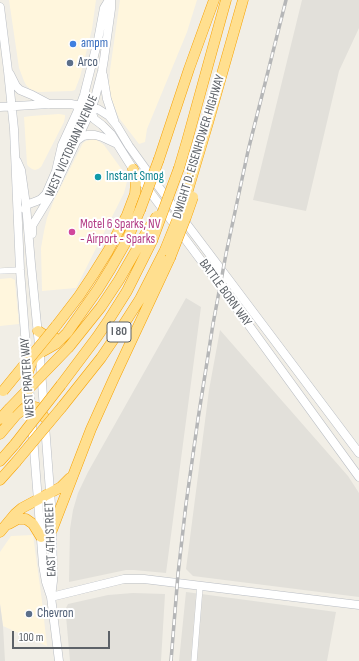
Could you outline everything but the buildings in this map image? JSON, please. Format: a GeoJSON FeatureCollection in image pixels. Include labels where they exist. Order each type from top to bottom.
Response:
{"type":"FeatureCollection","features":[{"type":"Feature","properties":{"kind":"highway"},"geometry":{"type":"LineString","coordinates":[[28,372],[34,358],[56,344],[67,333],[98,289],[126,242],[159,159],[214,0]]}},
{"type":"Feature","properties":{"kind":"highway","name":"DWIGHT D. EISENHOWER HIGHWAY"},"geometry":{"type":"LineString","coordinates":[[0,461],[15,444],[97,337],[127,291],[149,237],[167,201],[179,168],[188,141],[226,0]]}},
{"type":"Feature","properties":{"kind":"highway","name":"DWIGHT D. EISENHOWER HIGHWAY"},"geometry":{"type":"LineString","coordinates":[[0,480],[62,407],[101,358],[140,299],[167,254],[180,213],[191,193],[208,123],[243,0]]}},
{"type":"Feature","properties":{"kind":"highway"},"geometry":{"type":"LineString","coordinates":[[2,393],[79,296],[108,251],[123,222],[134,194],[136,182],[133,169]]}},
{"type":"Feature","properties":{"kind":"highway"},"geometry":{"type":"LineString","coordinates":[[0,419],[69,347],[101,307],[149,237]]}},
{"type":"Feature","properties":{"kind":"highway"},"geometry":{"type":"LineString","coordinates":[[52,530],[73,473],[167,254]]}},
{"type":"Feature","properties":{"kind":"highway"},"geometry":{"type":"LineString","coordinates":[[38,331],[46,336],[56,336],[62,333],[75,321]]}},
{"type":"Feature","properties":{"kind":"highway"},"geometry":{"type":"LineString","coordinates":[[0,434],[21,410],[25,408],[38,408],[44,417]]}},
{"type":"Feature","properties":{"kind":"highway"},"geometry":{"type":"LineString","coordinates":[[4,528],[22,508],[61,486],[73,473]]}},
{"type":"Feature","properties":{"kind":"highway"},"geometry":{"type":"LineString","coordinates":[[4,528],[18,519],[26,519],[33,524],[41,537]]}},
{"type":"Feature","properties":{"kind":"main road","name":"WEST VICTORIAN AVENUE"},"geometry":{"type":"LineString","coordinates":[[26,205],[37,201],[46,194],[56,171],[62,145],[85,108],[102,71],[111,9],[110,0]]}},
{"type":"Feature","properties":{"kind":"main road","name":"WEST VICTORIAN AVENUE"},"geometry":{"type":"LineString","coordinates":[[31,264],[33,251],[32,226],[52,193],[76,142],[85,108],[86,86],[100,31],[104,8],[110,0]]}},
{"type":"Feature","properties":{"kind":"main road","name":"WEST PRATER WAY"},"geometry":{"type":"LineString","coordinates":[[0,7],[12,106],[16,157],[15,172],[20,270],[37,500],[43,566],[51,597]]}},
{"type":"Feature","properties":{"kind":"main road"},"geometry":{"type":"LineString","coordinates":[[8,71],[16,86],[20,90],[49,104]]}},
{"type":"Feature","properties":{"kind":"main road"},"geometry":{"type":"LineString","coordinates":[[102,71],[106,99],[117,126]]}},
{"type":"Feature","properties":{"kind":"main road"},"geometry":{"type":"LineString","coordinates":[[0,107],[72,104],[85,108]]}},
{"type":"Feature","properties":{"kind":"main road","name":"BATTLE BORN WAY"},"geometry":{"type":"LineString","coordinates":[[85,108],[98,108],[109,116],[117,126],[129,146],[155,182],[359,453]]}},
{"type":"Feature","properties":{"kind":"main road","name":"BATTLE BORN WAY"},"geometry":{"type":"LineString","coordinates":[[85,108],[94,119],[111,134],[133,169],[229,297],[359,477]]}},
{"type":"Feature","properties":{"kind":"main road"},"geometry":{"type":"LineString","coordinates":[[76,142],[83,136],[95,135],[118,145]]}},
{"type":"Feature","properties":{"kind":"main road","name":"WEST PRATER WAY"},"geometry":{"type":"LineString","coordinates":[[16,157],[21,170],[26,205],[40,353],[44,417]]}},
{"type":"Feature","properties":{"kind":"main road"},"geometry":{"type":"LineString","coordinates":[[18,229],[26,205]]}},
{"type":"Feature","properties":{"kind":"main road","name":"EAST 4TH STREET"},"geometry":{"type":"LineString","coordinates":[[44,417],[52,530],[53,581],[51,597],[58,661]]}},
{"type":"Feature","properties":{"kind":"main road"},"geometry":{"type":"LineString","coordinates":[[51,597],[124,579],[144,579],[359,605]]}},
{"type":"Feature","properties":{"kind":"street"},"geometry":{"type":"LineString","coordinates":[[0,272],[20,270]]}},
{"type":"Feature","properties":{"kind":"street"},"geometry":{"type":"LineString","coordinates":[[194,661],[200,586]]}},
{"type":"Feature","properties":{"kind":"shaded area"},"geometry":{"type":"Polygon","coordinates":[[[9,0],[96,0],[92,29],[80,77],[75,90],[38,92],[30,89],[26,85],[19,68],[9,0]]]}},
{"type":"Feature","properties":{"kind":"shaded area"},"geometry":{"type":"Polygon","coordinates":[[[120,0],[197,0],[187,32],[147,129],[145,142],[139,144],[119,118],[111,98],[109,87],[120,0]]]}},
{"type":"Feature","properties":{"kind":"shaded area"},"geometry":{"type":"Polygon","coordinates":[[[302,0],[359,0],[359,28],[339,71],[306,211],[253,200],[302,0]]]}},
{"type":"Feature","properties":{"kind":"shaded area"},"geometry":{"type":"Polygon","coordinates":[[[59,114],[65,115],[64,122],[41,167],[35,170],[32,169],[27,164],[24,117],[59,114]]]}},
{"type":"Feature","properties":{"kind":"shaded area"},"geometry":{"type":"Polygon","coordinates":[[[93,139],[104,145],[128,178],[124,193],[76,288],[42,291],[41,248],[47,218],[54,200],[83,143],[93,139]]]}},
{"type":"Feature","properties":{"kind":"shaded area"},"geometry":{"type":"Polygon","coordinates":[[[11,278],[15,280],[19,324],[0,326],[0,279],[11,278]]]}},
{"type":"Feature","properties":{"kind":"shaded area"},"geometry":{"type":"Polygon","coordinates":[[[186,298],[201,307],[166,573],[126,570],[69,582],[70,529],[78,493],[88,472],[186,298]]]}},
{"type":"Feature","properties":{"kind":"shaded area"},"geometry":{"type":"Polygon","coordinates":[[[220,330],[348,476],[359,493],[359,597],[193,576],[186,569],[209,390],[220,330]]]}},
{"type":"Feature","properties":{"kind":"shaded area"},"geometry":{"type":"Polygon","coordinates":[[[33,535],[47,646],[3,626],[0,604],[0,552],[11,536],[33,535]]]}},
{"type":"Feature","properties":{"kind":"shaded area"},"geometry":{"type":"Polygon","coordinates":[[[186,592],[336,612],[327,661],[179,661],[186,592]]]}},
{"type":"Feature","properties":{"kind":"shaded area"},"geometry":{"type":"Polygon","coordinates":[[[133,593],[165,594],[161,661],[70,661],[66,616],[66,608],[68,604],[108,595],[133,593]]]}},
{"type":"Feature","properties":{"kind":"shaded area"},"geometry":{"type":"Polygon","coordinates":[[[0,604],[3,626],[5,661],[0,661],[0,604]]]}},
{"type":"Feature","properties":{"kind":"railway"},"geometry":{"type":"LineString","coordinates":[[171,661],[178,574],[186,504],[213,324],[248,151],[286,0]]}},
{"type":"Feature","properties":{"kind":"place","name":"ampm"},"geometry":{"type":"Point","coordinates":[73,44]}},
{"type":"Feature","properties":{"kind":"place","name":"Arco"},"geometry":{"type":"Point","coordinates":[70,63]}},
{"type":"Feature","properties":{"kind":"place","name":"Instant Smog"},"geometry":{"type":"Point","coordinates":[98,177]}},
{"type":"Feature","properties":{"kind":"place","name":"Motel 6 Sparks, NV - Airport - Sparks"},"geometry":{"type":"Point","coordinates":[72,232]}},
{"type":"Feature","properties":{"kind":"place","name":"Chevron"},"geometry":{"type":"Point","coordinates":[29,614]}}]}
